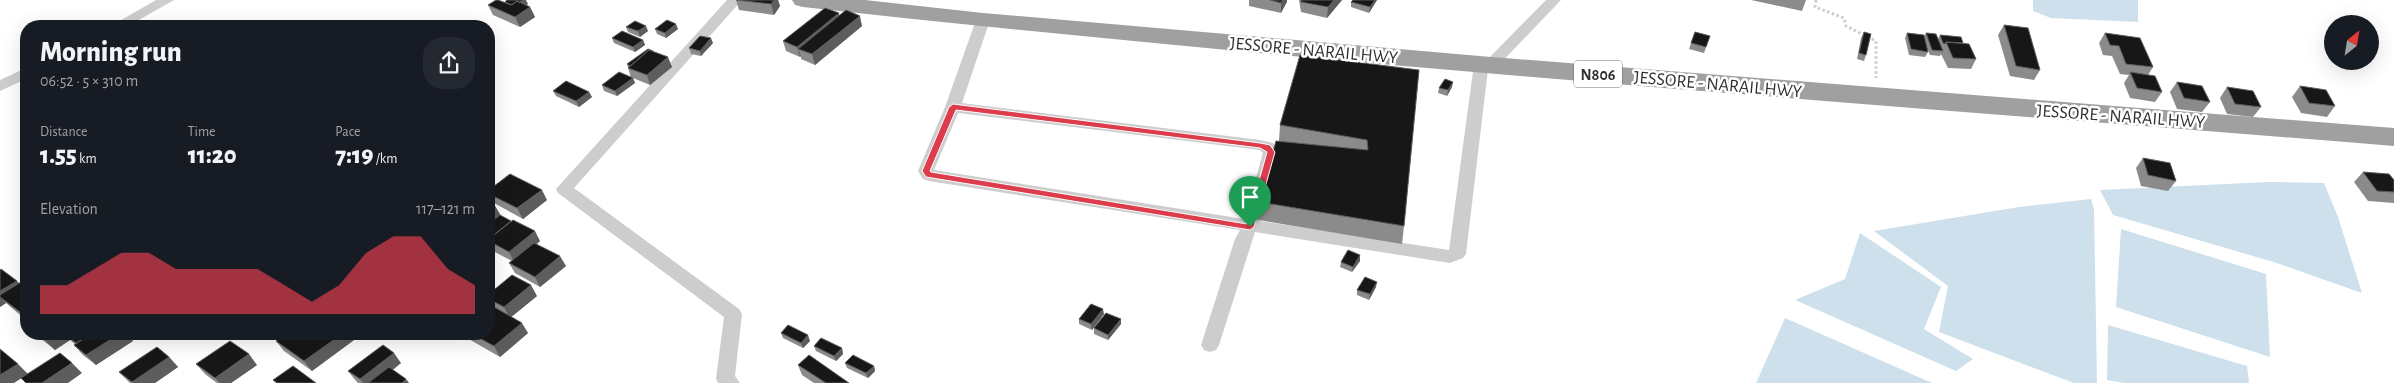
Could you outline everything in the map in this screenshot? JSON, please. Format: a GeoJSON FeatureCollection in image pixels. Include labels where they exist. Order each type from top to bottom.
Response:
{"type":"FeatureCollection","features":[{"type":"Feature","properties":{"kind":"highway","name":"JESSORE - NARAIL HWY"},"geometry":{"type":"LineString","coordinates":[[803,0],[898,5],[982,20],[1486,65],[2394,137]]}},
{"type":"Feature","properties":{"kind":"street"},"geometry":{"type":"LineString","coordinates":[[129,20],[167,0]]}},
{"type":"Feature","properties":{"kind":"street"},"geometry":{"type":"LineString","coordinates":[[731,383],[725,379],[733,314],[564,189],[735,0]]}},
{"type":"Feature","properties":{"kind":"street"},"geometry":{"type":"LineString","coordinates":[[982,20],[953,107],[926,171],[929,175],[1250,227],[1455,257],[1486,65],[1554,0]]}},
{"type":"Feature","properties":{"kind":"street"},"geometry":{"type":"LineString","coordinates":[[0,86],[20,76]]}},
{"type":"Feature","properties":{"kind":"street"},"geometry":{"type":"LineString","coordinates":[[953,107],[1267,147],[1271,152],[1250,227],[1243,239],[1210,345]]}},
{"type":"Feature","properties":{"kind":"path"},"geometry":{"type":"LineString","coordinates":[[1816,0],[1815,6],[1844,18],[1846,26],[1876,41],[1876,97]]}},
{"type":"Feature","properties":{"kind":"water"},"geometry":{"type":"Polygon","coordinates":[[[2033,0],[2138,0],[2138,22],[2051,18],[2033,11],[2033,0]]]}},
{"type":"Feature","properties":{"kind":"water"},"geometry":{"type":"Polygon","coordinates":[[[2268,182],[2324,183],[2338,217],[2362,293],[2277,263],[2113,215],[2100,190],[2268,182]]]}},
{"type":"Feature","properties":{"kind":"water"},"geometry":{"type":"Polygon","coordinates":[[[2091,199],[2094,209],[2097,383],[2074,383],[1939,332],[1948,286],[1874,231],[2019,207],[2091,199]]]}},
{"type":"Feature","properties":{"kind":"water"},"geometry":{"type":"Polygon","coordinates":[[[2121,229],[2266,274],[2270,357],[2116,307],[2121,229]]]}},
{"type":"Feature","properties":{"kind":"water"},"geometry":{"type":"Polygon","coordinates":[[[1860,233],[1941,287],[1924,329],[1973,359],[1956,371],[1795,300],[1845,279],[1860,233]]]}},
{"type":"Feature","properties":{"kind":"water"},"geometry":{"type":"Polygon","coordinates":[[[1785,318],[1932,383],[1756,383],[1785,318]]]}},
{"type":"Feature","properties":{"kind":"water"},"geometry":{"type":"Polygon","coordinates":[[[2108,325],[2247,366],[2249,383],[2124,383],[2107,380],[2108,325]]]}},
{"type":"Feature","properties":{"kind":"building"},"geometry":{"type":"Polygon","coordinates":[[[496,0],[511,5],[517,1],[530,7],[515,17],[488,5],[496,0]]]}},
{"type":"Feature","properties":{"kind":"building"},"geometry":{"type":"Polygon","coordinates":[[[507,0],[523,0],[519,3],[517,1],[512,5],[505,2],[507,0]]]}},
{"type":"Feature","properties":{"kind":"building"},"geometry":{"type":"Polygon","coordinates":[[[736,0],[774,0],[771,4],[736,0]]]}},
{"type":"Feature","properties":{"kind":"building"},"geometry":{"type":"Polygon","coordinates":[[[1270,0],[1283,0],[1281,3],[1270,0]]]}},
{"type":"Feature","properties":{"kind":"building"},"geometry":{"type":"Polygon","coordinates":[[[1301,0],[1334,0],[1328,7],[1301,2],[1301,0]]]}},
{"type":"Feature","properties":{"kind":"building"},"geometry":{"type":"Polygon","coordinates":[[[1353,0],[1375,0],[1370,7],[1351,2],[1353,0]]]}},
{"type":"Feature","properties":{"kind":"building"},"geometry":{"type":"Polygon","coordinates":[[[825,8],[839,13],[797,47],[783,41],[825,8]]]}},
{"type":"Feature","properties":{"kind":"building"},"geometry":{"type":"Polygon","coordinates":[[[846,10],[860,16],[812,54],[798,49],[846,10]]]}},
{"type":"Feature","properties":{"kind":"building"},"geometry":{"type":"Polygon","coordinates":[[[667,20],[676,24],[665,33],[655,29],[667,20]]]}},
{"type":"Feature","properties":{"kind":"building"},"geometry":{"type":"Polygon","coordinates":[[[635,21],[646,26],[638,31],[626,27],[635,21]]]}},
{"type":"Feature","properties":{"kind":"building"},"geometry":{"type":"Polygon","coordinates":[[[2004,25],[2028,28],[2040,70],[2016,66],[2004,25]]]}},
{"type":"Feature","properties":{"kind":"building"},"geometry":{"type":"Polygon","coordinates":[[[622,31],[643,40],[633,47],[612,38],[622,31]]]}},
{"type":"Feature","properties":{"kind":"building"},"geometry":{"type":"Polygon","coordinates":[[[1695,32],[1710,36],[1706,47],[1691,43],[1695,32]]]}},
{"type":"Feature","properties":{"kind":"building"},"geometry":{"type":"Polygon","coordinates":[[[1864,32],[1871,34],[1866,55],[1859,53],[1864,32]]]}},
{"type":"Feature","properties":{"kind":"building"},"geometry":{"type":"Polygon","coordinates":[[[1907,33],[1924,35],[1928,52],[1911,49],[1907,33]]]}},
{"type":"Feature","properties":{"kind":"building"},"geometry":{"type":"Polygon","coordinates":[[[1926,33],[1936,34],[1943,51],[1932,50],[1926,33]]]}},
{"type":"Feature","properties":{"kind":"building"},"geometry":{"type":"Polygon","coordinates":[[[2105,33],[2140,38],[2153,67],[2126,64],[2119,46],[2110,45],[2105,33]]]}},
{"type":"Feature","properties":{"kind":"building"},"geometry":{"type":"Polygon","coordinates":[[[1940,35],[1961,37],[1963,43],[1946,42],[1945,44],[1940,35]]]}},
{"type":"Feature","properties":{"kind":"building"},"geometry":{"type":"Polygon","coordinates":[[[700,36],[711,38],[700,51],[689,48],[700,36]]]}},
{"type":"Feature","properties":{"kind":"building"},"geometry":{"type":"Polygon","coordinates":[[[1946,42],[1969,44],[1976,59],[1953,58],[1946,42]]]}},
{"type":"Feature","properties":{"kind":"building"},"geometry":{"type":"Polygon","coordinates":[[[648,49],[653,51],[649,50],[630,66],[627,64],[648,49]]]}},
{"type":"Feature","properties":{"kind":"building"},"geometry":{"type":"Polygon","coordinates":[[[649,50],[668,57],[647,75],[628,68],[649,50]]]}},
{"type":"Feature","properties":{"kind":"building"},"geometry":{"type":"Polygon","coordinates":[[[1300,55],[1419,70],[1404,226],[1259,202],[1276,141],[1368,150],[1367,140],[1280,125],[1300,55]]]}},
{"type":"Feature","properties":{"kind":"building"},"geometry":{"type":"Polygon","coordinates":[[[619,72],[633,78],[615,91],[602,85],[619,72]]]}},
{"type":"Feature","properties":{"kind":"building"},"geometry":{"type":"Polygon","coordinates":[[[2130,72],[2155,76],[2162,92],[2137,88],[2130,72]]]}},
{"type":"Feature","properties":{"kind":"building"},"geometry":{"type":"Polygon","coordinates":[[[1445,79],[1453,82],[1448,90],[1439,88],[1445,79]]]}},
{"type":"Feature","properties":{"kind":"building"},"geometry":{"type":"Polygon","coordinates":[[[566,81],[589,92],[576,101],[553,91],[566,81]]]}},
{"type":"Feature","properties":{"kind":"building"},"geometry":{"type":"Polygon","coordinates":[[[2177,82],[2202,86],[2210,102],[2184,98],[2177,82]]]}},
{"type":"Feature","properties":{"kind":"building"},"geometry":{"type":"Polygon","coordinates":[[[2300,86],[2326,90],[2335,106],[2309,103],[2300,86]]]}},
{"type":"Feature","properties":{"kind":"building"},"geometry":{"type":"Polygon","coordinates":[[[2227,87],[2253,91],[2261,107],[2235,104],[2227,87]]]}},
{"type":"Feature","properties":{"kind":"building"},"geometry":{"type":"Polygon","coordinates":[[[2143,158],[2170,163],[2176,181],[2148,175],[2143,158]]]}},
{"type":"Feature","properties":{"kind":"building"},"geometry":{"type":"Polygon","coordinates":[[[2363,172],[2389,174],[2394,180],[2394,192],[2377,191],[2363,172]]]}},
{"type":"Feature","properties":{"kind":"building"},"geometry":{"type":"Polygon","coordinates":[[[510,174],[542,190],[517,208],[495,197],[495,185],[510,174]]]}},
{"type":"Feature","properties":{"kind":"building"},"geometry":{"type":"Polygon","coordinates":[[[500,215],[511,221],[495,234],[495,219],[500,215]]]}},
{"type":"Feature","properties":{"kind":"building"},"geometry":{"type":"Polygon","coordinates":[[[513,220],[535,231],[509,252],[495,244],[495,234],[513,220]]]}},
{"type":"Feature","properties":{"kind":"building"},"geometry":{"type":"Polygon","coordinates":[[[534,243],[560,256],[535,277],[509,263],[534,243]]]}},
{"type":"Feature","properties":{"kind":"building"},"geometry":{"type":"Polygon","coordinates":[[[1348,250],[1360,255],[1353,267],[1341,262],[1348,250]]]}},
{"type":"Feature","properties":{"kind":"building"},"geometry":{"type":"Polygon","coordinates":[[[0,270],[17,281],[0,291],[0,270]]]}},
{"type":"Feature","properties":{"kind":"building"},"geometry":{"type":"Polygon","coordinates":[[[512,275],[531,285],[504,307],[495,302],[495,289],[512,275]]]}},
{"type":"Feature","properties":{"kind":"building"},"geometry":{"type":"Polygon","coordinates":[[[1365,277],[1377,282],[1370,294],[1357,290],[1365,277]]]}},
{"type":"Feature","properties":{"kind":"building"},"geometry":{"type":"Polygon","coordinates":[[[20,283],[20,312],[0,297],[0,295],[20,283]]]}},
{"type":"Feature","properties":{"kind":"building"},"geometry":{"type":"Polygon","coordinates":[[[1091,304],[1103,309],[1091,324],[1079,319],[1091,304]]]}},
{"type":"Feature","properties":{"kind":"building"},"geometry":{"type":"Polygon","coordinates":[[[495,307],[522,323],[494,346],[483,340],[495,340],[495,307]]]}},
{"type":"Feature","properties":{"kind":"building"},"geometry":{"type":"Polygon","coordinates":[[[1106,313],[1121,319],[1108,335],[1094,328],[1106,313]]]}},
{"type":"Feature","properties":{"kind":"building"},"geometry":{"type":"Polygon","coordinates":[[[788,325],[808,335],[801,343],[781,333],[788,325]]]}},
{"type":"Feature","properties":{"kind":"building"},"geometry":{"type":"Polygon","coordinates":[[[821,338],[842,348],[834,356],[814,346],[821,338]]]}},
{"type":"Feature","properties":{"kind":"building"},"geometry":{"type":"Polygon","coordinates":[[[82,340],[110,340],[86,355],[74,345],[82,340]]]}},
{"type":"Feature","properties":{"kind":"building"},"geometry":{"type":"Polygon","coordinates":[[[277,340],[334,340],[304,361],[276,341],[277,340]]]}},
{"type":"Feature","properties":{"kind":"building"},"geometry":{"type":"Polygon","coordinates":[[[230,341],[249,354],[215,378],[196,364],[230,341]]]}},
{"type":"Feature","properties":{"kind":"building"},"geometry":{"type":"Polygon","coordinates":[[[383,345],[394,353],[360,379],[348,371],[383,345]]]}},
{"type":"Feature","properties":{"kind":"building"},"geometry":{"type":"Polygon","coordinates":[[[157,347],[169,357],[132,382],[119,372],[157,347]]]}},
{"type":"Feature","properties":{"kind":"building"},"geometry":{"type":"Polygon","coordinates":[[[0,349],[18,364],[0,375],[0,349]]]}},
{"type":"Feature","properties":{"kind":"building"},"geometry":{"type":"Polygon","coordinates":[[[60,353],[72,363],[42,383],[26,383],[21,378],[60,353]]]}},
{"type":"Feature","properties":{"kind":"building"},"geometry":{"type":"Polygon","coordinates":[[[809,355],[849,383],[826,383],[798,365],[809,355]]]}},
{"type":"Feature","properties":{"kind":"building"},"geometry":{"type":"Polygon","coordinates":[[[853,355],[874,366],[866,373],[845,363],[853,355]]]}},
{"type":"Feature","properties":{"kind":"building"},"geometry":{"type":"Polygon","coordinates":[[[293,366],[316,383],[277,383],[273,380],[293,366]]]}},
{"type":"Feature","properties":{"kind":"building"},"geometry":{"type":"Polygon","coordinates":[[[389,367],[406,379],[402,383],[368,383],[389,367]]]}},
{"type":"Feature","properties":{"kind":"route"},"geometry":{"type":"LineString","coordinates":[[953,107],[1267,147],[1271,152],[1250,227],[929,175],[926,174],[926,171],[953,107]]}}]}
